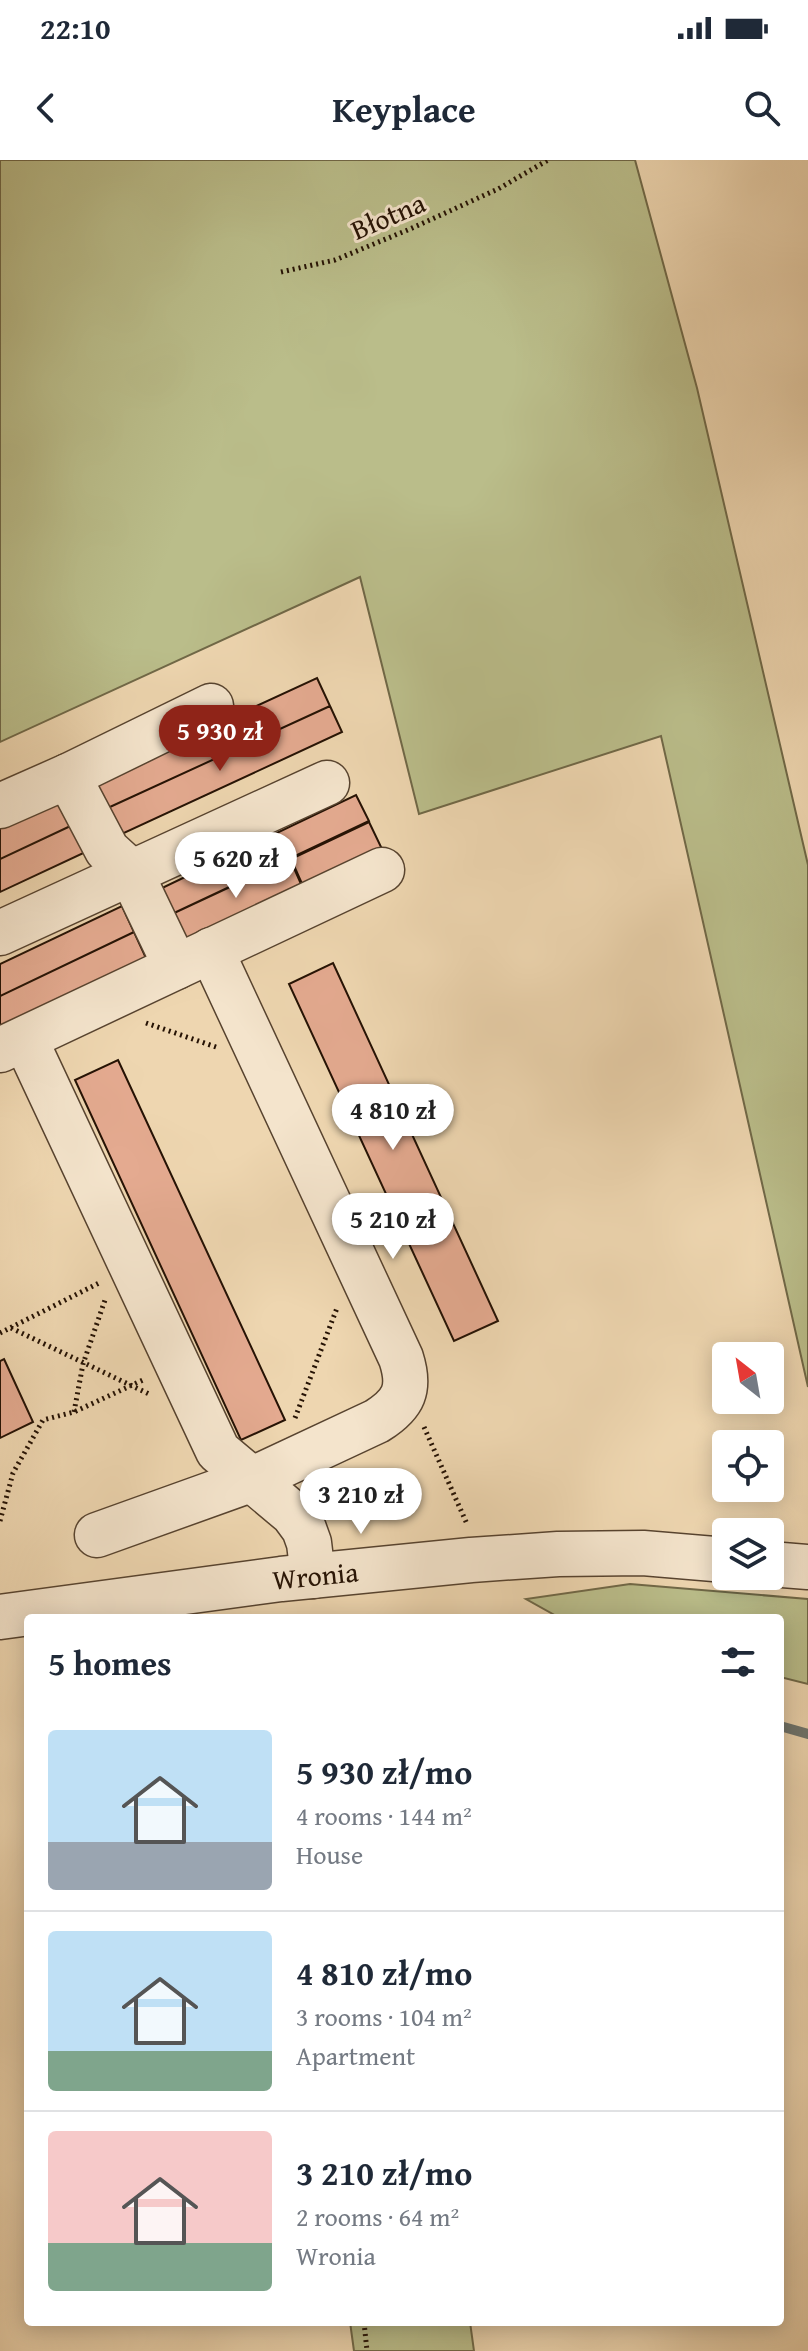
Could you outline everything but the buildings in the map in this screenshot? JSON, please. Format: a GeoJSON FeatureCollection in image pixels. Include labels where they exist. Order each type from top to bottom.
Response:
{"type":"FeatureCollection","features":[{"type":"Feature","properties":{"kind":"street"},"geometry":{"type":"LineString","coordinates":[[0,806],[211,706]]}},
{"type":"Feature","properties":{"kind":"street"},"geometry":{"type":"LineString","coordinates":[[68,776],[107,850],[130,871],[194,959],[262,1062],[401,1358],[407,1378],[399,1404],[385,1417],[275,1454],[97,1535]]}},
{"type":"Feature","properties":{"kind":"street"},"geometry":{"type":"LineString","coordinates":[[0,933],[327,783]]}},
{"type":"Feature","properties":{"kind":"street"},"geometry":{"type":"LineString","coordinates":[[275,1454],[218,1451],[176,1362],[123,1272],[12,1045],[382,870]]}},
{"type":"Feature","properties":{"kind":"street"},"geometry":{"type":"LineString","coordinates":[[275,1454],[286,1507],[304,1529],[309,1543],[313,1576]]}},
{"type":"Feature","properties":{"kind":"street","name":"Wronia"},"geometry":{"type":"LineString","coordinates":[[46,1614],[313,1576],[558,1554],[643,1553],[712,1559]]}},
{"type":"Feature","properties":{"kind":"street"},"geometry":{"type":"LineString","coordinates":[[784,1565],[808,1567]]}},
{"type":"Feature","properties":{"kind":"street","name":"Wronia"},"geometry":{"type":"LineString","coordinates":[[0,1617],[24,1615]]}},
{"type":"Feature","properties":{"kind":"path","name":"Błotna"},"geometry":{"type":"LineString","coordinates":[[281,272],[335,260],[410,229],[498,189],[548,160]]}},
{"type":"Feature","properties":{"kind":"path"},"geometry":{"type":"LineString","coordinates":[[142,1022],[262,1062]]}},
{"type":"Feature","properties":{"kind":"path"},"geometry":{"type":"LineString","coordinates":[[0,1333],[123,1272]]}},
{"type":"Feature","properties":{"kind":"path"},"geometry":{"type":"LineString","coordinates":[[74,1412],[83,1364],[123,1272]]}},
{"type":"Feature","properties":{"kind":"path"},"geometry":{"type":"LineString","coordinates":[[275,1454],[286,1447],[341,1300],[347,1290],[366,1283]]}},
{"type":"Feature","properties":{"kind":"path"},"geometry":{"type":"LineString","coordinates":[[11,1328],[204,1421]]}},
{"type":"Feature","properties":{"kind":"path"},"geometry":{"type":"LineString","coordinates":[[0,1521],[13,1473],[43,1420],[74,1412],[176,1362]]}},
{"type":"Feature","properties":{"kind":"path"},"geometry":{"type":"LineString","coordinates":[[406,1386],[468,1525]]}},
{"type":"Feature","properties":{"kind":"path"},"geometry":{"type":"LineString","coordinates":[[275,1454],[296,1416]]}},
{"type":"Feature","properties":{"kind":"path"},"geometry":{"type":"LineString","coordinates":[[364,2326],[367,2351]]}},
{"type":"Feature","properties":{"kind":"green space"},"geometry":{"type":"Polygon","coordinates":[[[0,160],[635,160],[697,388],[808,865],[808,1387],[661,736],[419,814],[360,577],[0,742],[0,160]]]}},
{"type":"Feature","properties":{"kind":"green space"},"geometry":{"type":"Polygon","coordinates":[[[630,1584],[808,1599],[808,1684],[784,1678],[784,1614],[553,1614],[526,1599],[630,1584]]]}},
{"type":"Feature","properties":{"kind":"green space"},"geometry":{"type":"Polygon","coordinates":[[[351,2326],[471,2326],[474,2351],[354,2351],[351,2326]]]}},
{"type":"Feature","properties":{"kind":"waterway"},"geometry":{"type":"LineString","coordinates":[[784,1727],[808,1734]]}}]}
